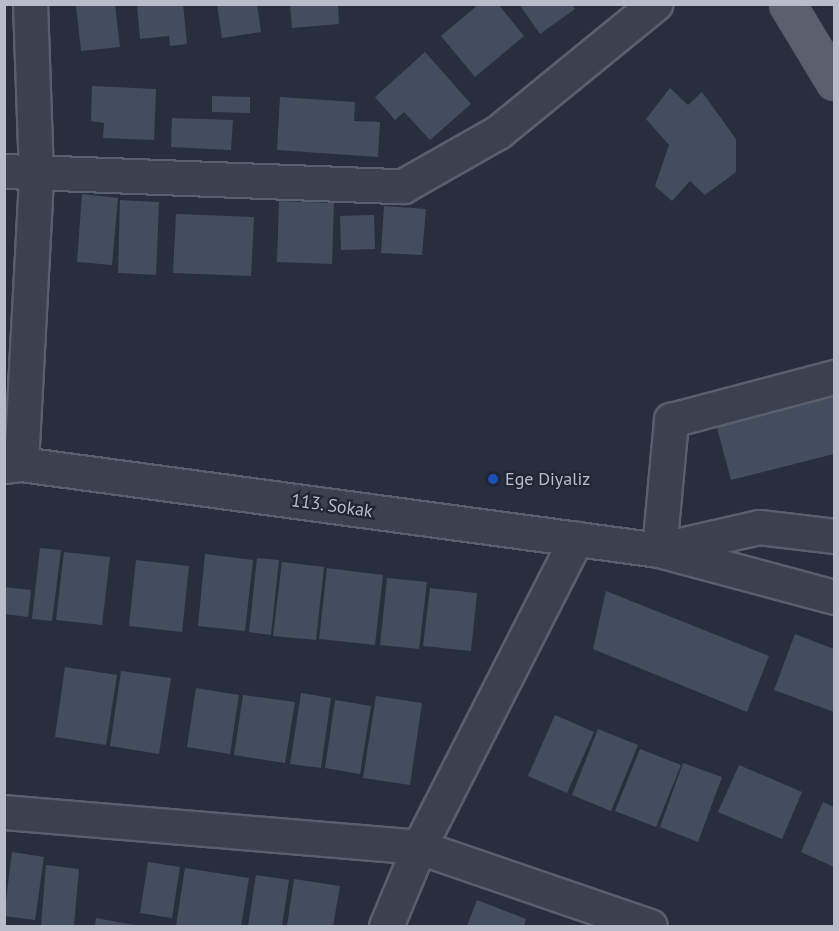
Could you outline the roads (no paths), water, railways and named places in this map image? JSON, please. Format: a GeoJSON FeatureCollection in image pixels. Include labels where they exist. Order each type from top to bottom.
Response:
{"type":"FeatureCollection","features":[{"type":"Feature","properties":{"kind":"main road"},"geometry":{"type":"LineString","coordinates":[[787,4],[834,82]]}},
{"type":"Feature","properties":{"kind":"street"},"geometry":{"type":"LineString","coordinates":[[13,465],[36,175],[30,4]]}},
{"type":"Feature","properties":{"kind":"street"},"geometry":{"type":"LineString","coordinates":[[4,171],[36,175],[403,186],[498,132],[655,4]]}},
{"type":"Feature","properties":{"kind":"street"},"geometry":{"type":"LineString","coordinates":[[659,550],[671,420],[834,377]]}},
{"type":"Feature","properties":{"kind":"street","name":"113. Sokak"},"geometry":{"type":"LineString","coordinates":[[13,465],[659,550],[834,597]]}},
{"type":"Feature","properties":{"kind":"street","name":"113. Sokak"},"geometry":{"type":"LineString","coordinates":[[659,550],[759,527],[834,536]]}},
{"type":"Feature","properties":{"kind":"street"},"geometry":{"type":"LineString","coordinates":[[386,927],[419,848],[576,538]]}},
{"type":"Feature","properties":{"kind":"street"},"geometry":{"type":"LineString","coordinates":[[4,812],[419,848],[650,927]]}},
{"type":"Feature","properties":{"kind":"place","name":"Ege Diyaliz"},"geometry":{"type":"Point","coordinates":[493,479]}}]}
